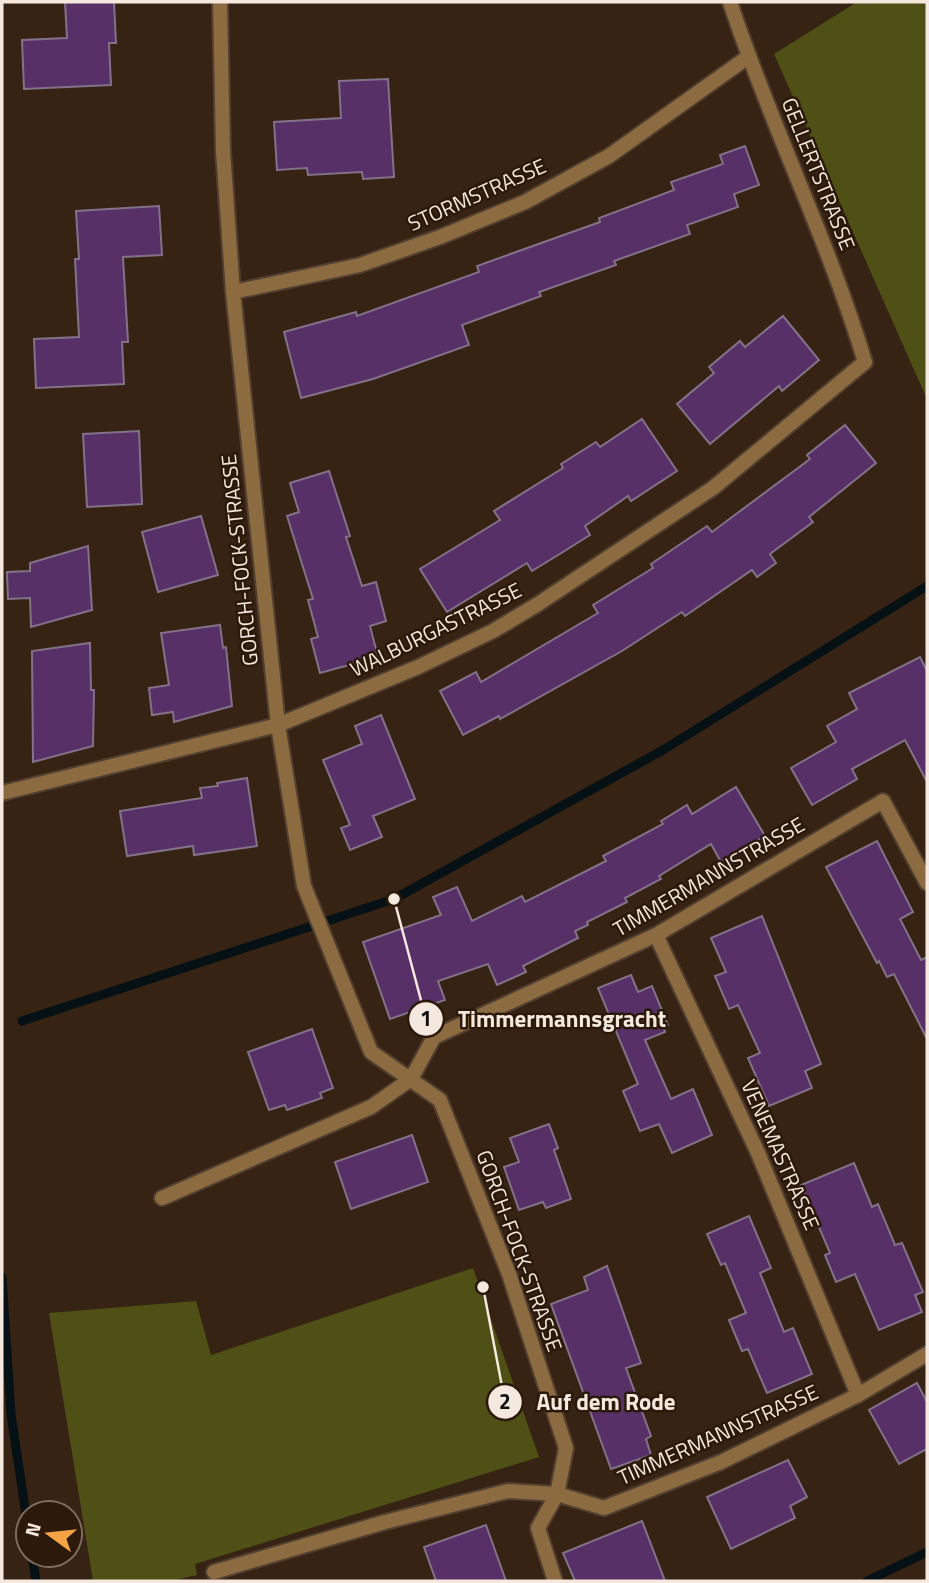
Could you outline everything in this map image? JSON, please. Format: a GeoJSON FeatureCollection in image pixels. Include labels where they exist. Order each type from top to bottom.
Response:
{"type":"FeatureCollection","features":[{"type":"Feature","properties":{"kind":"street","name":"GORCH-FOCK-STRASSE"},"geometry":{"type":"LineString","coordinates":[[220,2],[223,151],[233,292],[278,725],[304,886],[371,1052],[440,1100],[509,1274],[566,1448],[557,1494],[538,1528],[555,1581]]}},
{"type":"Feature","properties":{"kind":"street","name":"GELLERTSTRASSE"},"geometry":{"type":"LineString","coordinates":[[730,2],[748,57],[845,296],[865,362]]}},
{"type":"Feature","properties":{"kind":"street","name":"STORMSTRASSE"},"geometry":{"type":"LineString","coordinates":[[233,292],[360,265],[440,237],[525,202],[608,156],[748,57]]}},
{"type":"Feature","properties":{"kind":"street","name":"WALBURGASTRASSE"},"geometry":{"type":"LineString","coordinates":[[2,793],[278,725],[418,667],[493,631],[713,488],[865,362]]}},
{"type":"Feature","properties":{"kind":"street","name":"TIMMERMANNSTRASSE"},"geometry":{"type":"LineString","coordinates":[[411,1079],[434,1037],[656,935],[883,801],[927,883]]}},
{"type":"Feature","properties":{"kind":"street","name":"VENEMASTRASSE"},"geometry":{"type":"LineString","coordinates":[[656,935],[758,1153],[858,1395]]}},
{"type":"Feature","properties":{"kind":"street"},"geometry":{"type":"LineString","coordinates":[[162,1198],[371,1107],[411,1079]]}},
{"type":"Feature","properties":{"kind":"street","name":"TIMMERMANNSTRASSE"},"geometry":{"type":"LineString","coordinates":[[557,1494],[604,1508],[720,1462],[858,1395],[927,1354]]}},
{"type":"Feature","properties":{"kind":"street"},"geometry":{"type":"LineString","coordinates":[[214,1572],[385,1522],[508,1491],[557,1494]]}},
{"type":"Feature","properties":{"kind":"shaded area"},"geometry":{"type":"Polygon","coordinates":[[[857,2],[927,2],[927,399],[774,54],[857,2]]]}},
{"type":"Feature","properties":{"kind":"shaded area"},"geometry":{"type":"Polygon","coordinates":[[[473,1268],[539,1457],[195,1564],[197,1575],[171,1581],[93,1581],[84,1526],[84,1499],[80,1499],[49,1313],[196,1301],[211,1355],[473,1268]]]}},
{"type":"Feature","properties":{"kind":"building"},"geometry":{"type":"Polygon","coordinates":[[[65,2],[114,2],[116,43],[109,43],[111,85],[24,89],[22,40],[67,38],[65,2]]]}},
{"type":"Feature","properties":{"kind":"building"},"geometry":{"type":"Polygon","coordinates":[[[388,79],[394,177],[363,179],[362,172],[308,175],[307,168],[277,170],[274,122],[341,118],[339,81],[388,79]]]}},
{"type":"Feature","properties":{"kind":"building"},"geometry":{"type":"Polygon","coordinates":[[[745,146],[759,185],[734,194],[738,207],[687,225],[690,234],[614,261],[616,265],[539,292],[541,296],[462,325],[469,345],[373,379],[301,398],[284,332],[356,312],[357,316],[479,272],[477,266],[600,222],[599,218],[674,190],[671,182],[723,164],[720,155],[745,146]]]}},
{"type":"Feature","properties":{"kind":"building"},"geometry":{"type":"Polygon","coordinates":[[[159,206],[162,255],[123,257],[128,342],[122,342],[124,384],[36,388],[34,339],[79,337],[75,259],[79,259],[76,211],[159,206]]]}},
{"type":"Feature","properties":{"kind":"building"},"geometry":{"type":"Polygon","coordinates":[[[783,316],[819,360],[782,391],[779,386],[710,444],[677,404],[714,373],[709,367],[740,341],[745,347],[783,316]]]}},
{"type":"Feature","properties":{"kind":"building"},"geometry":{"type":"Polygon","coordinates":[[[642,419],[677,471],[631,501],[628,496],[585,526],[590,535],[563,552],[532,571],[527,563],[447,612],[420,569],[500,520],[494,511],[563,468],[561,464],[596,442],[600,447],[642,419]]]}},
{"type":"Feature","properties":{"kind":"building"},"geometry":{"type":"Polygon","coordinates":[[[845,425],[876,463],[809,517],[813,522],[770,554],[776,563],[757,577],[752,570],[685,616],[682,612],[622,651],[500,719],[499,716],[463,735],[440,691],[476,672],[481,682],[598,613],[593,605],[653,568],[651,564],[707,526],[712,532],[810,459],[807,455],[845,425]]]}},
{"type":"Feature","properties":{"kind":"building"},"geometry":{"type":"Polygon","coordinates":[[[139,431],[142,504],[87,507],[83,434],[139,431]]]}},
{"type":"Feature","properties":{"kind":"building"},"geometry":{"type":"Polygon","coordinates":[[[329,471],[350,536],[346,537],[362,586],[376,582],[386,621],[370,626],[378,657],[320,673],[311,639],[318,637],[308,600],[313,599],[287,516],[299,512],[290,483],[329,471]]]}},
{"type":"Feature","properties":{"kind":"building"},"geometry":{"type":"Polygon","coordinates":[[[201,516],[218,575],[158,592],[142,532],[201,516]]]}},
{"type":"Feature","properties":{"kind":"building"},"geometry":{"type":"Polygon","coordinates":[[[88,546],[92,610],[31,627],[30,598],[8,599],[7,572],[30,571],[30,563],[88,546]]]}},
{"type":"Feature","properties":{"kind":"building"},"geometry":{"type":"Polygon","coordinates":[[[220,625],[223,648],[226,647],[232,706],[174,722],[173,712],[152,715],[149,688],[169,685],[161,633],[220,625]]]}},
{"type":"Feature","properties":{"kind":"building"},"geometry":{"type":"Polygon","coordinates":[[[90,643],[91,690],[94,690],[93,746],[33,762],[32,651],[90,643]]]}},
{"type":"Feature","properties":{"kind":"building"},"geometry":{"type":"Polygon","coordinates":[[[920,657],[927,671],[927,782],[905,740],[852,769],[857,779],[812,805],[791,768],[836,742],[827,726],[857,709],[849,693],[920,657]]]}},
{"type":"Feature","properties":{"kind":"building"},"geometry":{"type":"Polygon","coordinates":[[[381,715],[415,799],[373,816],[382,837],[350,850],[341,828],[350,825],[323,760],[362,744],[355,726],[381,715]]]}},
{"type":"Feature","properties":{"kind":"building"},"geometry":{"type":"Polygon","coordinates":[[[247,778],[257,846],[194,855],[193,846],[127,856],[120,811],[202,798],[200,788],[247,778]]]}},
{"type":"Feature","properties":{"kind":"building"},"geometry":{"type":"Polygon","coordinates":[[[736,787],[765,836],[721,862],[711,844],[659,876],[661,879],[625,898],[627,902],[587,922],[588,925],[575,931],[578,938],[523,966],[526,972],[497,985],[488,964],[438,981],[445,1000],[390,1019],[363,942],[441,915],[433,897],[457,887],[472,921],[522,896],[525,902],[606,861],[603,856],[663,824],[661,821],[687,805],[692,814],[736,787]]]}},
{"type":"Feature","properties":{"kind":"building"},"geometry":{"type":"Polygon","coordinates":[[[877,841],[913,912],[900,919],[921,960],[927,957],[927,1039],[894,974],[887,977],[879,961],[877,963],[826,867],[877,841]]]}},
{"type":"Feature","properties":{"kind":"building"},"geometry":{"type":"Polygon","coordinates":[[[762,916],[821,1064],[805,1071],[812,1088],[769,1106],[748,1058],[760,1053],[738,1005],[729,1009],[715,976],[726,972],[711,938],[762,916]]]}},
{"type":"Feature","properties":{"kind":"building"},"geometry":{"type":"Polygon","coordinates":[[[631,975],[638,992],[652,986],[668,1025],[663,1027],[665,1032],[645,1040],[671,1099],[693,1089],[712,1135],[672,1153],[659,1124],[640,1131],[623,1091],[638,1084],[598,988],[631,975]]]}},
{"type":"Feature","properties":{"kind":"building"},"geometry":{"type":"Polygon","coordinates":[[[312,1029],[333,1088],[320,1093],[322,1098],[287,1110],[285,1105],[269,1110],[248,1052],[312,1029]]]}},
{"type":"Feature","properties":{"kind":"building"},"geometry":{"type":"Polygon","coordinates":[[[549,1124],[558,1148],[554,1150],[571,1199],[546,1208],[543,1202],[519,1210],[504,1167],[519,1162],[510,1138],[549,1124]]]}},
{"type":"Feature","properties":{"kind":"building"},"geometry":{"type":"Polygon","coordinates":[[[412,1135],[428,1182],[351,1209],[335,1162],[412,1135]]]}},
{"type":"Feature","properties":{"kind":"building"},"geometry":{"type":"Polygon","coordinates":[[[854,1163],[872,1207],[878,1204],[895,1245],[902,1243],[923,1292],[915,1295],[922,1312],[879,1330],[855,1274],[836,1282],[825,1255],[830,1253],[801,1185],[854,1163]]]}},
{"type":"Feature","properties":{"kind":"building"},"geometry":{"type":"Polygon","coordinates":[[[749,1216],[771,1268],[760,1273],[784,1332],[793,1328],[812,1374],[767,1393],[748,1349],[742,1351],[729,1320],[746,1313],[725,1263],[721,1265],[707,1234],[749,1216]]]}},
{"type":"Feature","properties":{"kind":"building"},"geometry":{"type":"Polygon","coordinates":[[[607,1266],[641,1363],[626,1368],[651,1436],[646,1439],[651,1455],[611,1469],[551,1304],[588,1290],[584,1277],[607,1266]]]}},
{"type":"Feature","properties":{"kind":"building"},"geometry":{"type":"Polygon","coordinates":[[[917,1383],[927,1402],[927,1449],[899,1464],[869,1410],[917,1383]]]}},
{"type":"Feature","properties":{"kind":"building"},"geometry":{"type":"Polygon","coordinates":[[[788,1460],[807,1497],[790,1506],[795,1518],[731,1549],[707,1497],[788,1460]]]}},
{"type":"Feature","properties":{"kind":"building"},"geometry":{"type":"Polygon","coordinates":[[[642,1521],[665,1581],[575,1581],[563,1553],[642,1521]]]}},
{"type":"Feature","properties":{"kind":"building"},"geometry":{"type":"Polygon","coordinates":[[[486,1525],[506,1581],[436,1581],[424,1547],[486,1525]]]}},
{"type":"Feature","properties":{"kind":"waterway"},"geometry":{"type":"LineString","coordinates":[[22,1021],[394,899],[663,750],[927,586]]}},
{"type":"Feature","properties":{"kind":"waterway"},"geometry":{"type":"LineString","coordinates":[[2,1277],[11,1414],[24,1499]]}},
{"type":"Feature","properties":{"kind":"waterway"},"geometry":{"type":"LineString","coordinates":[[867,1581],[927,1552]]}},
{"type":"Feature","properties":{"kind":"waterway"},"geometry":{"type":"LineString","coordinates":[[34,1569],[36,1581]]}},
{"type":"Feature","properties":{"kind":"place","name":"Timmermannsgracht"},"geometry":{"type":"Point","coordinates":[394,899]}},
{"type":"Feature","properties":{"kind":"place","name":"Auf dem Rode"},"geometry":{"type":"Point","coordinates":[483,1287]}}]}
